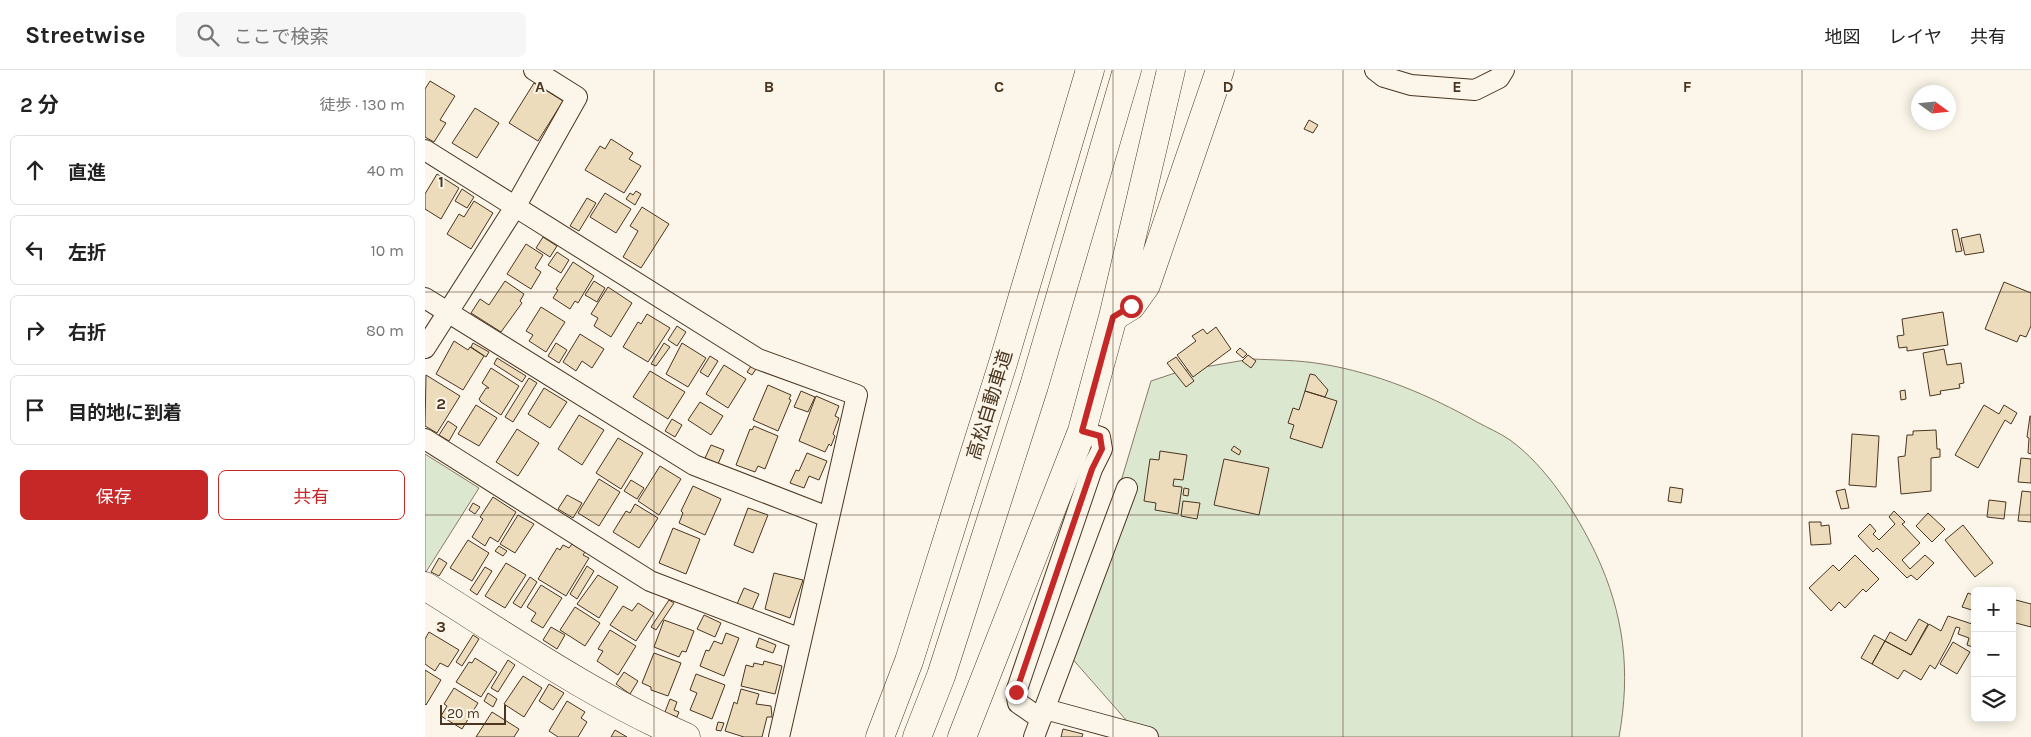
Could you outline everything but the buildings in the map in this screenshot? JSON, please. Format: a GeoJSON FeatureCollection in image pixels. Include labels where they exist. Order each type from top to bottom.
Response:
{"type":"FeatureCollection","features":[{"type":"Feature","properties":{"kind":"main road","name":"高松自動車道"},"geometry":{"type":"LineString","coordinates":[[880,737],[909,661],[1003,363],[1090,70]]}},
{"type":"Feature","properties":{"kind":"main road","name":"高松自動車道"},"geometry":{"type":"LineString","coordinates":[[917,737],[941,676],[1034,386],[1127,70]]}},
{"type":"Feature","properties":{"kind":"main road"},"geometry":{"type":"LineString","coordinates":[[962,737],[1082,431],[1113,317],[1171,70]]}},
{"type":"Feature","properties":{"kind":"main road"},"geometry":{"type":"LineString","coordinates":[[1113,317],[1131,306],[1146,285],[1220,70]]}},
{"type":"Feature","properties":{"kind":"main road"},"geometry":{"type":"LineString","coordinates":[[425,586],[598,694],[645,719],[686,737]]}},
{"type":"Feature","properties":{"kind":"street"},"geometry":{"type":"LineString","coordinates":[[425,348],[515,207],[577,97],[534,70]]}},
{"type":"Feature","properties":{"kind":"street"},"geometry":{"type":"LineString","coordinates":[[1375,70],[1385,77],[1411,85],[1475,90],[1499,78],[1504,70]]}},
{"type":"Feature","properties":{"kind":"street"},"geometry":{"type":"LineString","coordinates":[[425,150],[758,359],[857,394],[779,737]]}},
{"type":"Feature","properties":{"kind":"street"},"geometry":{"type":"LineString","coordinates":[[425,298],[694,465],[828,517]]}},
{"type":"Feature","properties":{"kind":"street"},"geometry":{"type":"LineString","coordinates":[[1082,431],[1100,436],[1102,449],[1092,469],[1016,692],[1018,703],[1040,722],[1149,737]]}},
{"type":"Feature","properties":{"kind":"street"},"geometry":{"type":"LineString","coordinates":[[425,439],[650,581],[801,639]]}},
{"type":"Feature","properties":{"kind":"street"},"geometry":{"type":"LineString","coordinates":[[1040,722],[1127,488]]}},
{"type":"Feature","properties":{"kind":"green space"},"geometry":{"type":"Polygon","coordinates":[[[1251,359],[1322,364],[1383,379],[1421,394],[1502,435],[1536,463],[1580,523],[1606,576],[1613,599],[1623,643],[1624,666],[1623,713],[1619,737],[1141,737],[1069,655],[1151,381],[1181,371],[1251,359]]]}},
{"type":"Feature","properties":{"kind":"green space"},"geometry":{"type":"Polygon","coordinates":[[[425,454],[479,488],[426,572],[425,571],[425,454]]]}},
{"type":"Feature","properties":{"kind":"route"},"geometry":{"type":"LineString","coordinates":[[1016,692],[1092,469],[1102,449],[1100,436],[1082,431],[1113,317],[1131,306]]}}]}
